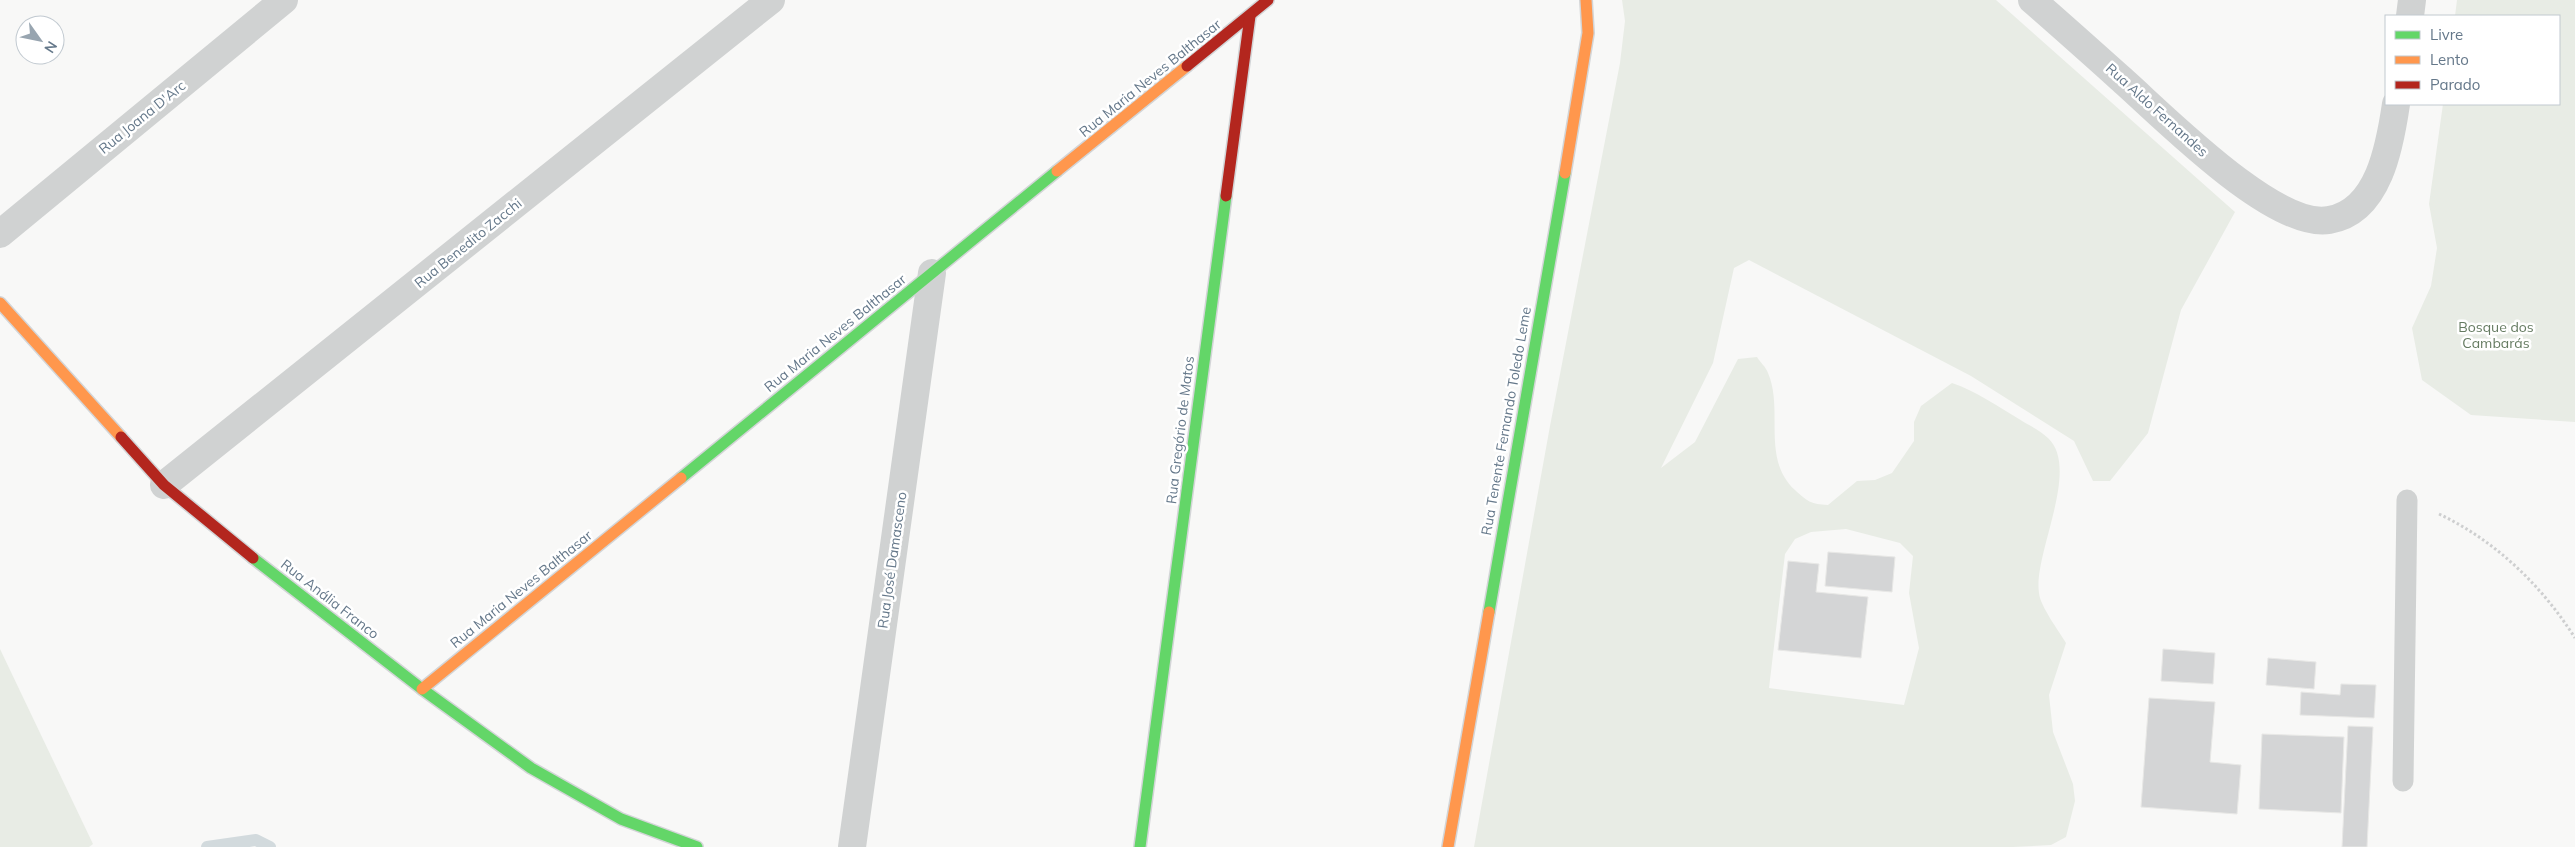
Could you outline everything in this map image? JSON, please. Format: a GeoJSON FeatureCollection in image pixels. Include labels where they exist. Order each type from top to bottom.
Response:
{"type":"FeatureCollection","features":[{"type":"Feature","properties":{"kind":"street","name":"Rua Joana D'Arc"},"geometry":{"type":"LineString","coordinates":[[0,234],[284,0]]}},
{"type":"Feature","properties":{"kind":"street","name":"Rua Benedito Zacchi"},"geometry":{"type":"LineString","coordinates":[[164,485],[771,0]]}},
{"type":"Feature","properties":{"kind":"street","name":"Rua Maria Neves Balthasar"},"geometry":{"type":"LineString","coordinates":[[422,690],[1268,0]]}},
{"type":"Feature","properties":{"kind":"street","name":"Rua Tenente Fernando Toledo Leme"},"geometry":{"type":"LineString","coordinates":[[1448,847],[1578,97],[1588,33],[1586,0]]}},
{"type":"Feature","properties":{"kind":"street","name":"Rua Aldo Fernandes"},"geometry":{"type":"LineString","coordinates":[[2032,0],[2197,147],[2246,186],[2289,212],[2310,220],[2329,220],[2349,213],[2374,187],[2392,129],[2396,105]]}},
{"type":"Feature","properties":{"kind":"street"},"geometry":{"type":"LineString","coordinates":[[2410,15],[2412,0]]}},
{"type":"Feature","properties":{"kind":"street","name":"Rua Gregório de Matos"},"geometry":{"type":"LineString","coordinates":[[1140,847],[1250,16]]}},
{"type":"Feature","properties":{"kind":"street","name":"Rua José Damasceno"},"geometry":{"type":"LineString","coordinates":[[852,847],[932,273]]}},
{"type":"Feature","properties":{"kind":"street","name":"Rua Anália Franco"},"geometry":{"type":"LineString","coordinates":[[0,303],[164,485],[265,568],[422,690],[531,768],[621,819],[697,847]]}},
{"type":"Feature","properties":{"kind":"lane"},"geometry":{"type":"LineString","coordinates":[[2403,782],[2407,500]]}},
{"type":"Feature","properties":{"kind":"path"},"geometry":{"type":"LineString","coordinates":[[2407,500],[2456,522],[2500,553],[2545,595],[2558,610],[2575,638]]}},
{"type":"Feature","properties":{"kind":"green space"},"geometry":{"type":"Polygon","coordinates":[[[1622,0],[1996,0],[2235,212],[2181,310],[2148,433],[2110,481],[2093,481],[2074,441],[1971,376],[1749,260],[1734,268],[1713,363],[1661,468],[1695,442],[1738,359],[1757,357],[1767,371],[1772,387],[1776,449],[1779,464],[1785,478],[1795,490],[1814,503],[1828,505],[1857,481],[1875,480],[1892,473],[1914,441],[1914,422],[1921,406],[1952,383],[1986,399],[2048,438],[2057,452],[2060,470],[2054,512],[2039,576],[2039,593],[2046,611],[2066,643],[2049,695],[2053,732],[2073,784],[2075,801],[2066,837],[2051,845],[2013,847],[1474,847],[1550,426],[1620,63],[1625,21],[1622,0]],[[1846,529],[1811,532],[1795,539],[1785,554],[1769,688],[1904,705],[1919,648],[1909,593],[1913,556],[1900,543],[1846,529]]]}},
{"type":"Feature","properties":{"kind":"green space","name":"Bosque dos Cambarás"},"geometry":{"type":"Polygon","coordinates":[[[2457,0],[2575,0],[2575,422],[2471,415],[2422,380],[2412,328],[2431,286],[2437,248],[2429,204],[2443,105],[2560,105],[2560,15],[2455,15],[2457,0]]]}},
{"type":"Feature","properties":{"kind":"green space"},"geometry":{"type":"Polygon","coordinates":[[[0,649],[93,844],[89,847],[0,847],[0,649]]]}},
{"type":"Feature","properties":{"kind":"building"},"geometry":{"type":"Polygon","coordinates":[[[1828,552],[1895,557],[1892,592],[1825,586],[1828,552]]]}},
{"type":"Feature","properties":{"kind":"building"},"geometry":{"type":"Polygon","coordinates":[[[1788,561],[1819,564],[1816,592],[1868,597],[1861,658],[1778,650],[1788,561]]]}},
{"type":"Feature","properties":{"kind":"building"},"geometry":{"type":"Polygon","coordinates":[[[2163,649],[2215,653],[2213,684],[2161,681],[2163,649]]]}},
{"type":"Feature","properties":{"kind":"building"},"geometry":{"type":"Polygon","coordinates":[[[2268,658],[2316,662],[2314,689],[2266,685],[2268,658]]]}},
{"type":"Feature","properties":{"kind":"building"},"geometry":{"type":"Polygon","coordinates":[[[2341,684],[2376,685],[2374,718],[2300,715],[2301,692],[2340,695],[2341,684]]]}},
{"type":"Feature","properties":{"kind":"building"},"geometry":{"type":"Polygon","coordinates":[[[2149,698],[2215,702],[2210,762],[2241,765],[2237,814],[2141,807],[2149,698]]]}},
{"type":"Feature","properties":{"kind":"building"},"geometry":{"type":"Polygon","coordinates":[[[2348,726],[2373,727],[2367,847],[2342,847],[2348,726]]]}},
{"type":"Feature","properties":{"kind":"building"},"geometry":{"type":"Polygon","coordinates":[[[2262,734],[2344,737],[2341,813],[2259,809],[2262,734]]]}},
{"type":"Feature","properties":{"kind":"waterway"},"geometry":{"type":"LineString","coordinates":[[207,847],[256,840],[270,847]]}},
{"type":"Feature","properties":{"kind":"traffic: fast"},"geometry":{"type":"LineString","coordinates":[[681,478],[1057,171]]}},
{"type":"Feature","properties":{"kind":"traffic: fast"},"geometry":{"type":"LineString","coordinates":[[1489,612],[1565,173]]}},
{"type":"Feature","properties":{"kind":"traffic: fast"},"geometry":{"type":"LineString","coordinates":[[1140,847],[1226,196]]}},
{"type":"Feature","properties":{"kind":"traffic: fast"},"geometry":{"type":"LineString","coordinates":[[253,558],[422,689],[531,768],[621,819],[697,847]]}},
{"type":"Feature","properties":{"kind":"traffic: slow"},"geometry":{"type":"LineString","coordinates":[[1565,173],[1588,33],[1586,0]]}},
{"type":"Feature","properties":{"kind":"traffic: slow"},"geometry":{"type":"LineString","coordinates":[[1057,171],[1187,66]]}},
{"type":"Feature","properties":{"kind":"traffic: slow"},"geometry":{"type":"LineString","coordinates":[[0,303],[121,437]]}},
{"type":"Feature","properties":{"kind":"traffic: slow"},"geometry":{"type":"LineString","coordinates":[[422,689],[681,478]]}},
{"type":"Feature","properties":{"kind":"traffic: slow"},"geometry":{"type":"LineString","coordinates":[[1448,847],[1489,612]]}},
{"type":"Feature","properties":{"kind":"traffic: jam"},"geometry":{"type":"LineString","coordinates":[[1187,66],[1268,0]]}},
{"type":"Feature","properties":{"kind":"traffic: jam"},"geometry":{"type":"LineString","coordinates":[[1226,196],[1250,16]]}},
{"type":"Feature","properties":{"kind":"traffic: jam"},"geometry":{"type":"LineString","coordinates":[[121,437],[164,485],[253,558]]}}]}
